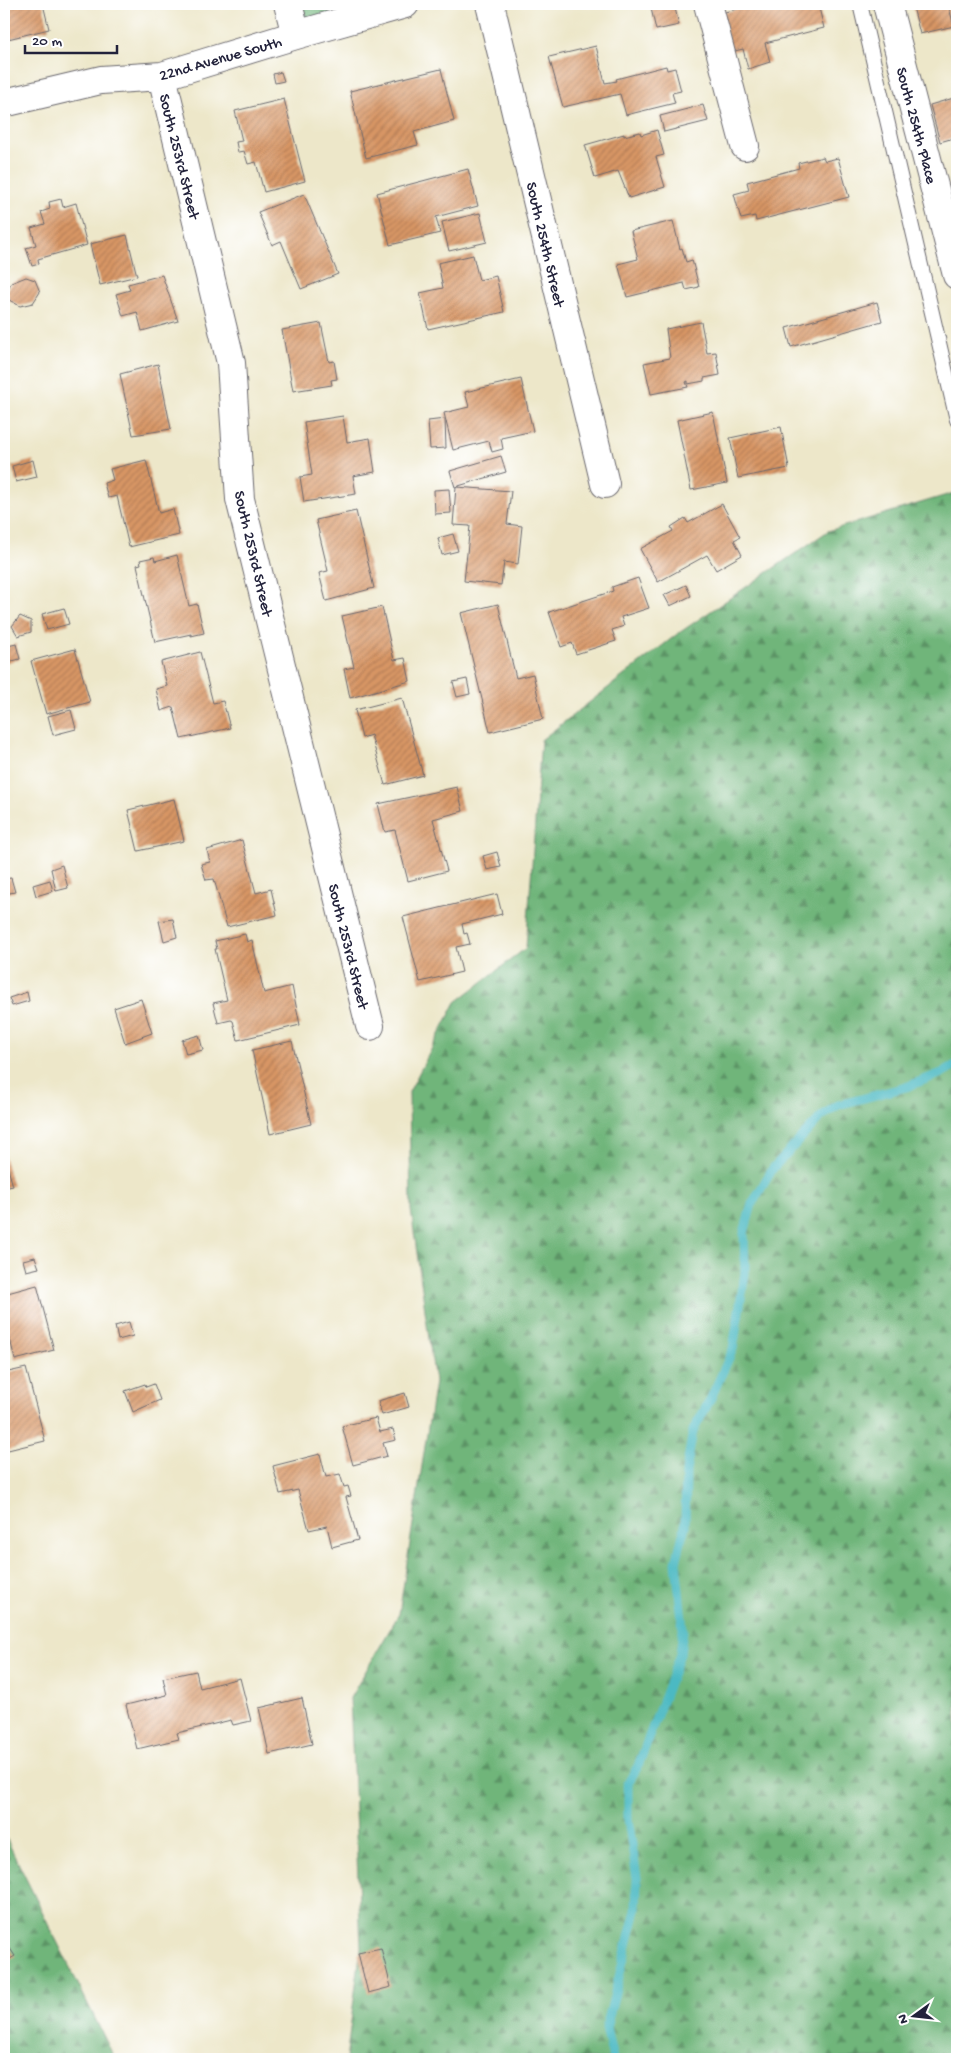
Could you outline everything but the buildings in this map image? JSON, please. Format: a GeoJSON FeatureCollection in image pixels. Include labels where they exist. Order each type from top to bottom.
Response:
{"type":"FeatureCollection","features":[{"type":"Feature","properties":{"kind":"street"},"geometry":{"type":"LineString","coordinates":[[288,4],[296,35]]}},
{"type":"Feature","properties":{"kind":"street","name":"22nd Avenue South"},"geometry":{"type":"LineString","coordinates":[[4,104],[101,80],[162,76],[405,4]]}},
{"type":"Feature","properties":{"kind":"street","name":"South 254th Street"},"geometry":{"type":"LineString","coordinates":[[490,4],[604,484]]}},
{"type":"Feature","properties":{"kind":"street"},"geometry":{"type":"LineString","coordinates":[[708,4],[745,146]]}},
{"type":"Feature","properties":{"kind":"street","name":"South 254th Place"},"geometry":{"type":"LineString","coordinates":[[887,4],[957,275]]}},
{"type":"Feature","properties":{"kind":"street","name":"South 253rd Street"},"geometry":{"type":"LineString","coordinates":[[162,76],[231,363],[240,499],[370,1026]]}},
{"type":"Feature","properties":{"kind":"lane"},"geometry":{"type":"LineString","coordinates":[[860,4],[957,420]]}},
{"type":"Feature","properties":{"kind":"green space"},"geometry":{"type":"Polygon","coordinates":[[[288,4],[405,4],[296,35],[288,4]]]}},
{"type":"Feature","properties":{"kind":"green space"},"geometry":{"type":"Polygon","coordinates":[[[957,492],[957,2059],[346,2059],[361,1947],[350,1698],[399,1614],[435,1382],[411,1210],[409,1092],[456,1002],[526,948],[541,740],[676,635],[828,531],[957,492]]]}},
{"type":"Feature","properties":{"kind":"green space"},"geometry":{"type":"Polygon","coordinates":[[[4,1834],[115,2059],[4,2059],[4,1834]]]}},
{"type":"Feature","properties":{"kind":"waterway"},"geometry":{"type":"LineString","coordinates":[[613,2059],[606,2028],[636,1910],[637,1878],[628,1819],[628,1783],[638,1766],[680,1654],[683,1630],[676,1562],[685,1526],[686,1471],[693,1431],[710,1400],[733,1349],[745,1273],[744,1233],[752,1204],[773,1168],[822,1116],[838,1105],[906,1087],[942,1073],[957,1064]]}}]}
